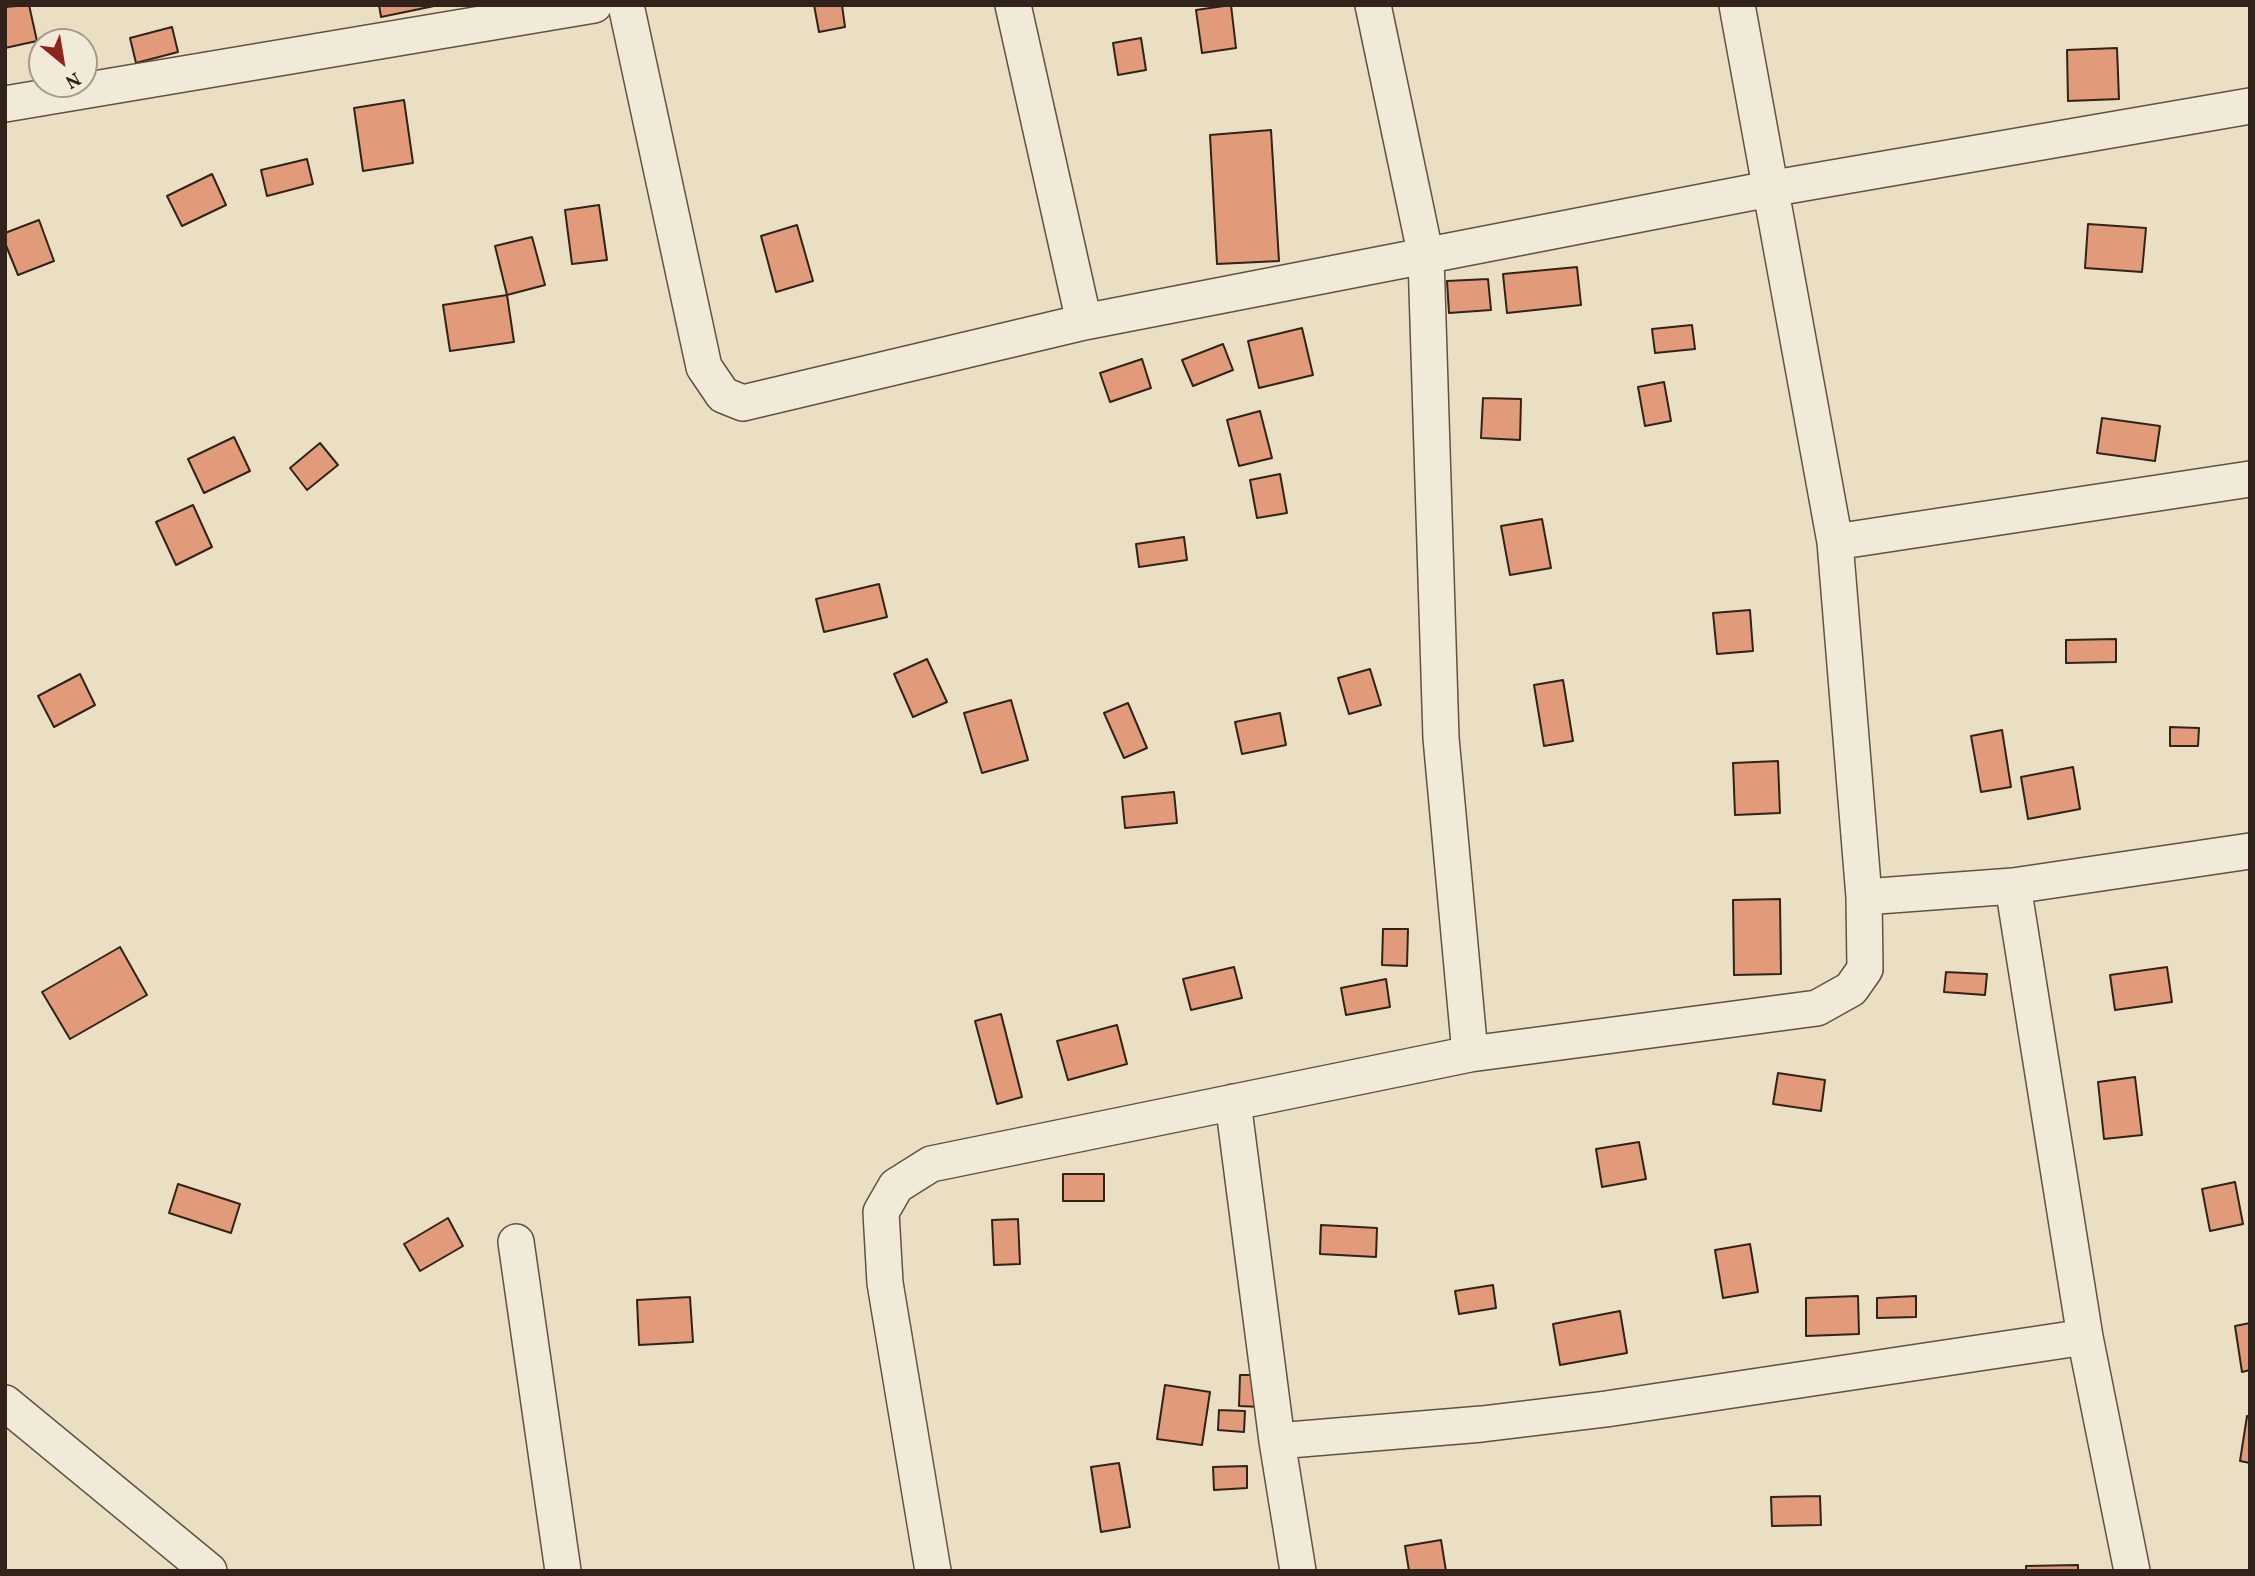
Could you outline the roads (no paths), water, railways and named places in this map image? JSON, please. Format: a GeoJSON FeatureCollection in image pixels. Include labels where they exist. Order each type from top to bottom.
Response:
{"type":"FeatureCollection","features":[{"type":"Feature","properties":{"kind":"street"},"geometry":{"type":"LineString","coordinates":[[5,104],[594,5]]}},
{"type":"Feature","properties":{"kind":"street"},"geometry":{"type":"LineString","coordinates":[[626,5],[704,367],[723,395],[743,403],[1084,322],[1769,189],[2250,106]]}},
{"type":"Feature","properties":{"kind":"street"},"geometry":{"type":"LineString","coordinates":[[1013,5],[1084,322]]}},
{"type":"Feature","properties":{"kind":"street"},"geometry":{"type":"LineString","coordinates":[[1373,5],[1426,257],[1441,738],[1470,1054]]}},
{"type":"Feature","properties":{"kind":"street"},"geometry":{"type":"LineString","coordinates":[[933,1571],[885,1283],[881,1212],[896,1186],[931,1164],[1470,1054],[1818,1008],[1851,989],[1865,969],[1864,897],[1835,542],[1737,5]]}},
{"type":"Feature","properties":{"kind":"street"},"geometry":{"type":"LineString","coordinates":[[1835,542],[2250,480]]}},
{"type":"Feature","properties":{"kind":"street"},"geometry":{"type":"LineString","coordinates":[[1864,897],[2013,886],[2250,852]]}},
{"type":"Feature","properties":{"kind":"street"},"geometry":{"type":"LineString","coordinates":[[2013,886],[2085,1337],[2132,1571]]}},
{"type":"Feature","properties":{"kind":"street"},"geometry":{"type":"LineString","coordinates":[[1233,1102],[1277,1441],[1298,1571]]}},
{"type":"Feature","properties":{"kind":"street"},"geometry":{"type":"LineString","coordinates":[[516,1242],[563,1571]]}},
{"type":"Feature","properties":{"kind":"street"},"geometry":{"type":"LineString","coordinates":[[1277,1441],[1482,1424],[1606,1409],[2085,1337]]}},
{"type":"Feature","properties":{"kind":"street"},"geometry":{"type":"LineString","coordinates":[[5,1403],[209,1571]]}}]}
